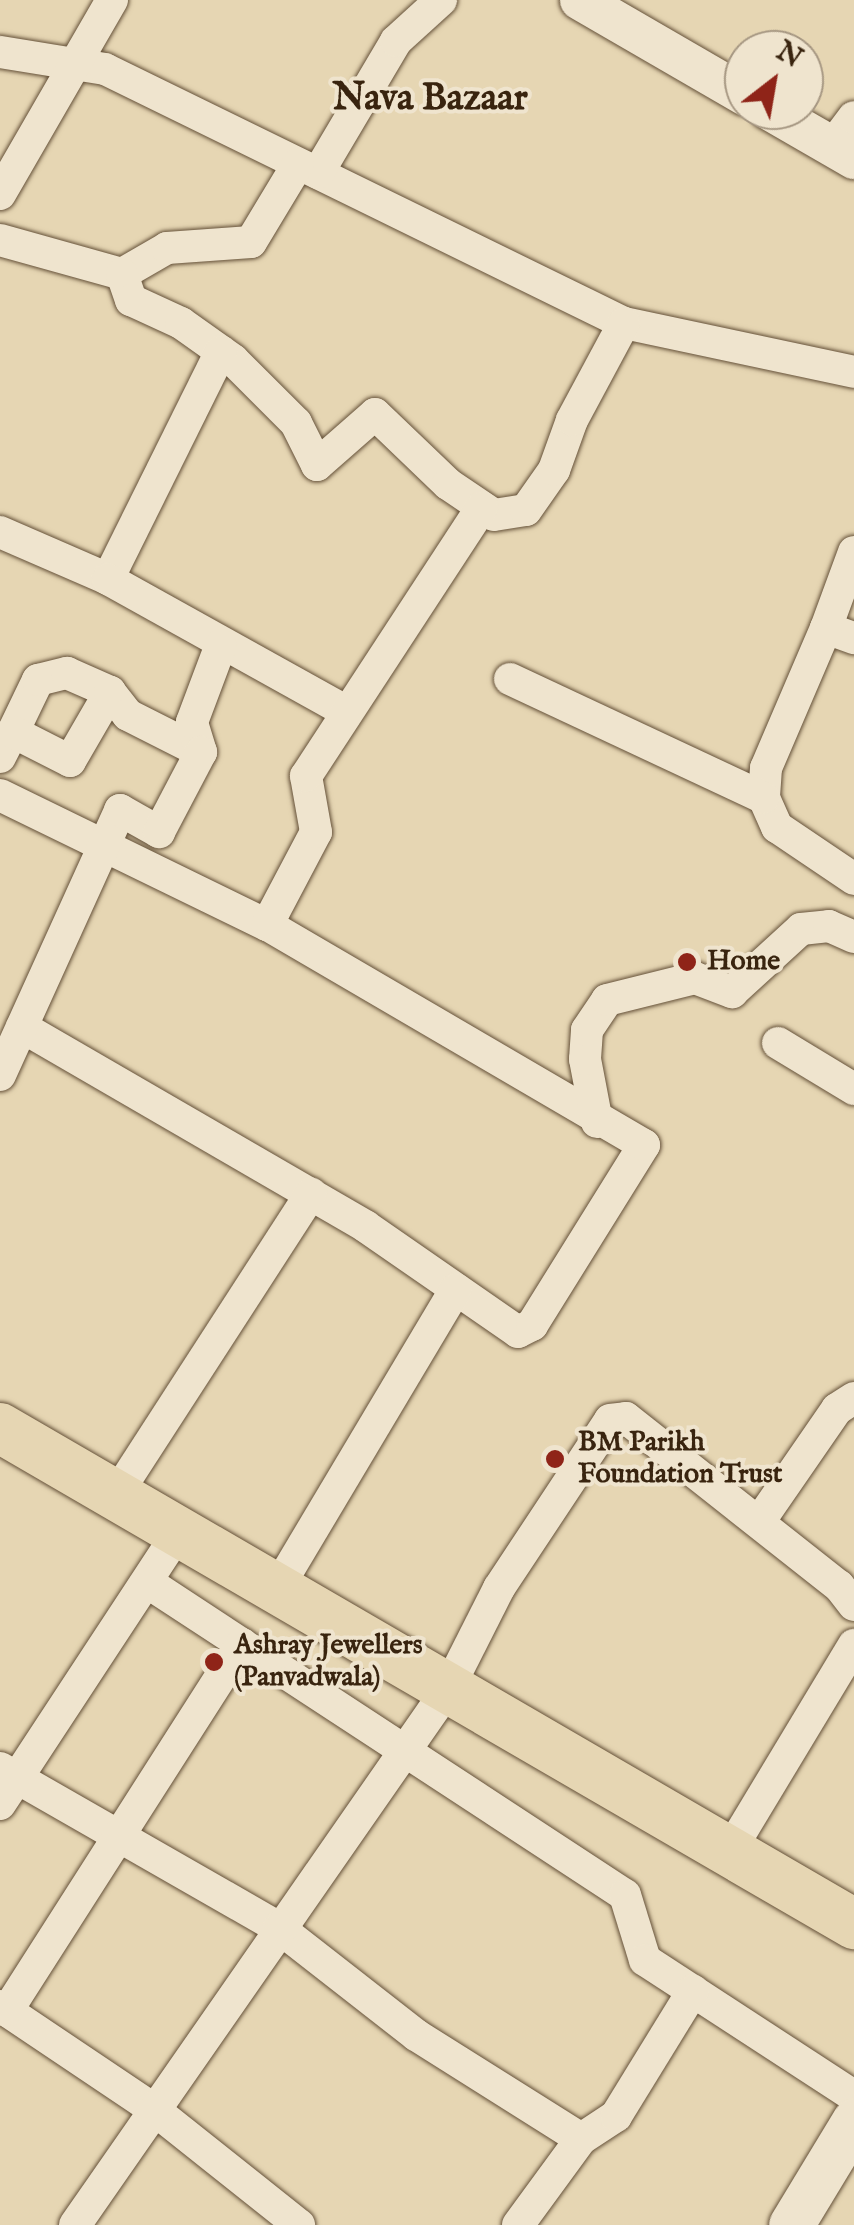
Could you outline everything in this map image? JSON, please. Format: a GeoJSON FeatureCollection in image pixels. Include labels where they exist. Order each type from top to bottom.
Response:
{"type":"FeatureCollection","features":[{"type":"Feature","properties":{"kind":"main road"},"geometry":{"type":"LineString","coordinates":[[0,1428],[854,1924]]}},
{"type":"Feature","properties":{"kind":"main road"},"geometry":{"type":"LineString","coordinates":[[791,2225],[854,2122]]}},
{"type":"Feature","properties":{"kind":"street"},"geometry":{"type":"LineString","coordinates":[[0,194],[71,64],[112,0]]}},
{"type":"Feature","properties":{"kind":"street"},"geometry":{"type":"LineString","coordinates":[[0,240],[122,274],[167,248],[251,242],[308,168],[396,40],[441,0]]}},
{"type":"Feature","properties":{"kind":"street"},"geometry":{"type":"LineString","coordinates":[[580,0],[724,83]]}},
{"type":"Feature","properties":{"kind":"street"},"geometry":{"type":"LineString","coordinates":[[2,56],[105,70],[624,323],[854,372]]}},
{"type":"Feature","properties":{"kind":"street"},"geometry":{"type":"LineString","coordinates":[[819,130],[847,141]]}},
{"type":"Feature","properties":{"kind":"street"},"geometry":{"type":"LineString","coordinates":[[122,274],[132,300],[221,351],[296,423],[317,465],[375,414],[494,516],[526,510],[554,470],[572,420],[624,323]]}},
{"type":"Feature","properties":{"kind":"street"},"geometry":{"type":"LineString","coordinates":[[108,579],[221,351]]}},
{"type":"Feature","properties":{"kind":"street"},"geometry":{"type":"LineString","coordinates":[[267,925],[316,832],[306,776],[344,711],[482,507]]}},
{"type":"Feature","properties":{"kind":"street"},"geometry":{"type":"LineString","coordinates":[[0,532],[108,579],[344,711]]}},
{"type":"Feature","properties":{"kind":"street"},"geometry":{"type":"LineString","coordinates":[[854,552],[840,633],[766,768],[764,798],[777,827],[854,879]]}},
{"type":"Feature","properties":{"kind":"street"},"geometry":{"type":"LineString","coordinates":[[0,1075],[120,810],[159,832],[200,752],[192,722],[222,645]]}},
{"type":"Feature","properties":{"kind":"street"},"geometry":{"type":"LineString","coordinates":[[110,692],[70,761],[7,744],[38,680],[67,673],[110,692],[128,715],[200,752]]}},
{"type":"Feature","properties":{"kind":"street"},"geometry":{"type":"LineString","coordinates":[[510,679],[764,798]]}},
{"type":"Feature","properties":{"kind":"street"},"geometry":{"type":"LineString","coordinates":[[0,795],[267,925],[596,1122],[644,1145],[532,1325],[518,1332],[311,1194],[22,1028]]}},
{"type":"Feature","properties":{"kind":"street"},"geometry":{"type":"LineString","coordinates":[[596,1122],[586,1044],[607,1000],[695,978],[732,992],[801,929],[829,926],[854,937]]}},
{"type":"Feature","properties":{"kind":"street"},"geometry":{"type":"LineString","coordinates":[[778,1043],[854,1090]]}},
{"type":"Feature","properties":{"kind":"street"},"geometry":{"type":"LineString","coordinates":[[116,1495],[311,1194]]}},
{"type":"Feature","properties":{"kind":"street"},"geometry":{"type":"LineString","coordinates":[[277,1589],[456,1288]]}},
{"type":"Feature","properties":{"kind":"street"},"geometry":{"type":"LineString","coordinates":[[759,1522],[838,1409],[854,1398]]}},
{"type":"Feature","properties":{"kind":"street"},"geometry":{"type":"LineString","coordinates":[[76,2225],[152,2108],[448,1689],[500,1588],[610,1420],[626,1418],[839,1586],[854,1605]]}},
{"type":"Feature","properties":{"kind":"street"},"geometry":{"type":"LineString","coordinates":[[0,1804],[11,1773],[179,1532]]}},
{"type":"Feature","properties":{"kind":"street"},"geometry":{"type":"LineString","coordinates":[[147,1582],[625,1895],[645,1960],[854,2096]]}},
{"type":"Feature","properties":{"kind":"street"},"geometry":{"type":"LineString","coordinates":[[242,1644],[4,2009],[152,2108],[298,2225]]}},
{"type":"Feature","properties":{"kind":"street"},"geometry":{"type":"LineString","coordinates":[[729,1852],[854,1646]]}},
{"type":"Feature","properties":{"kind":"street"},"geometry":{"type":"LineString","coordinates":[[11,1773],[279,1928],[416,2035],[581,2139]]}},
{"type":"Feature","properties":{"kind":"street"},"geometry":{"type":"LineString","coordinates":[[518,2225],[581,2139],[616,2116],[693,1991]]}},
{"type":"Feature","properties":{"kind":"place","name":"Home"},"geometry":{"type":"Point","coordinates":[687,962]}},
{"type":"Feature","properties":{"kind":"place","name":"BM Parikh Foundation Trust"},"geometry":{"type":"Point","coordinates":[555,1459]}},
{"type":"Feature","properties":{"kind":"place","name":"Ashray Jewellers (Panvadwala)"},"geometry":{"type":"Point","coordinates":[214,1662]}},
{"type":"Feature","properties":{"kind":"district","name":"Nava Bazaar"},"geometry":{"type":"Point","coordinates":[430,100]}}]}
